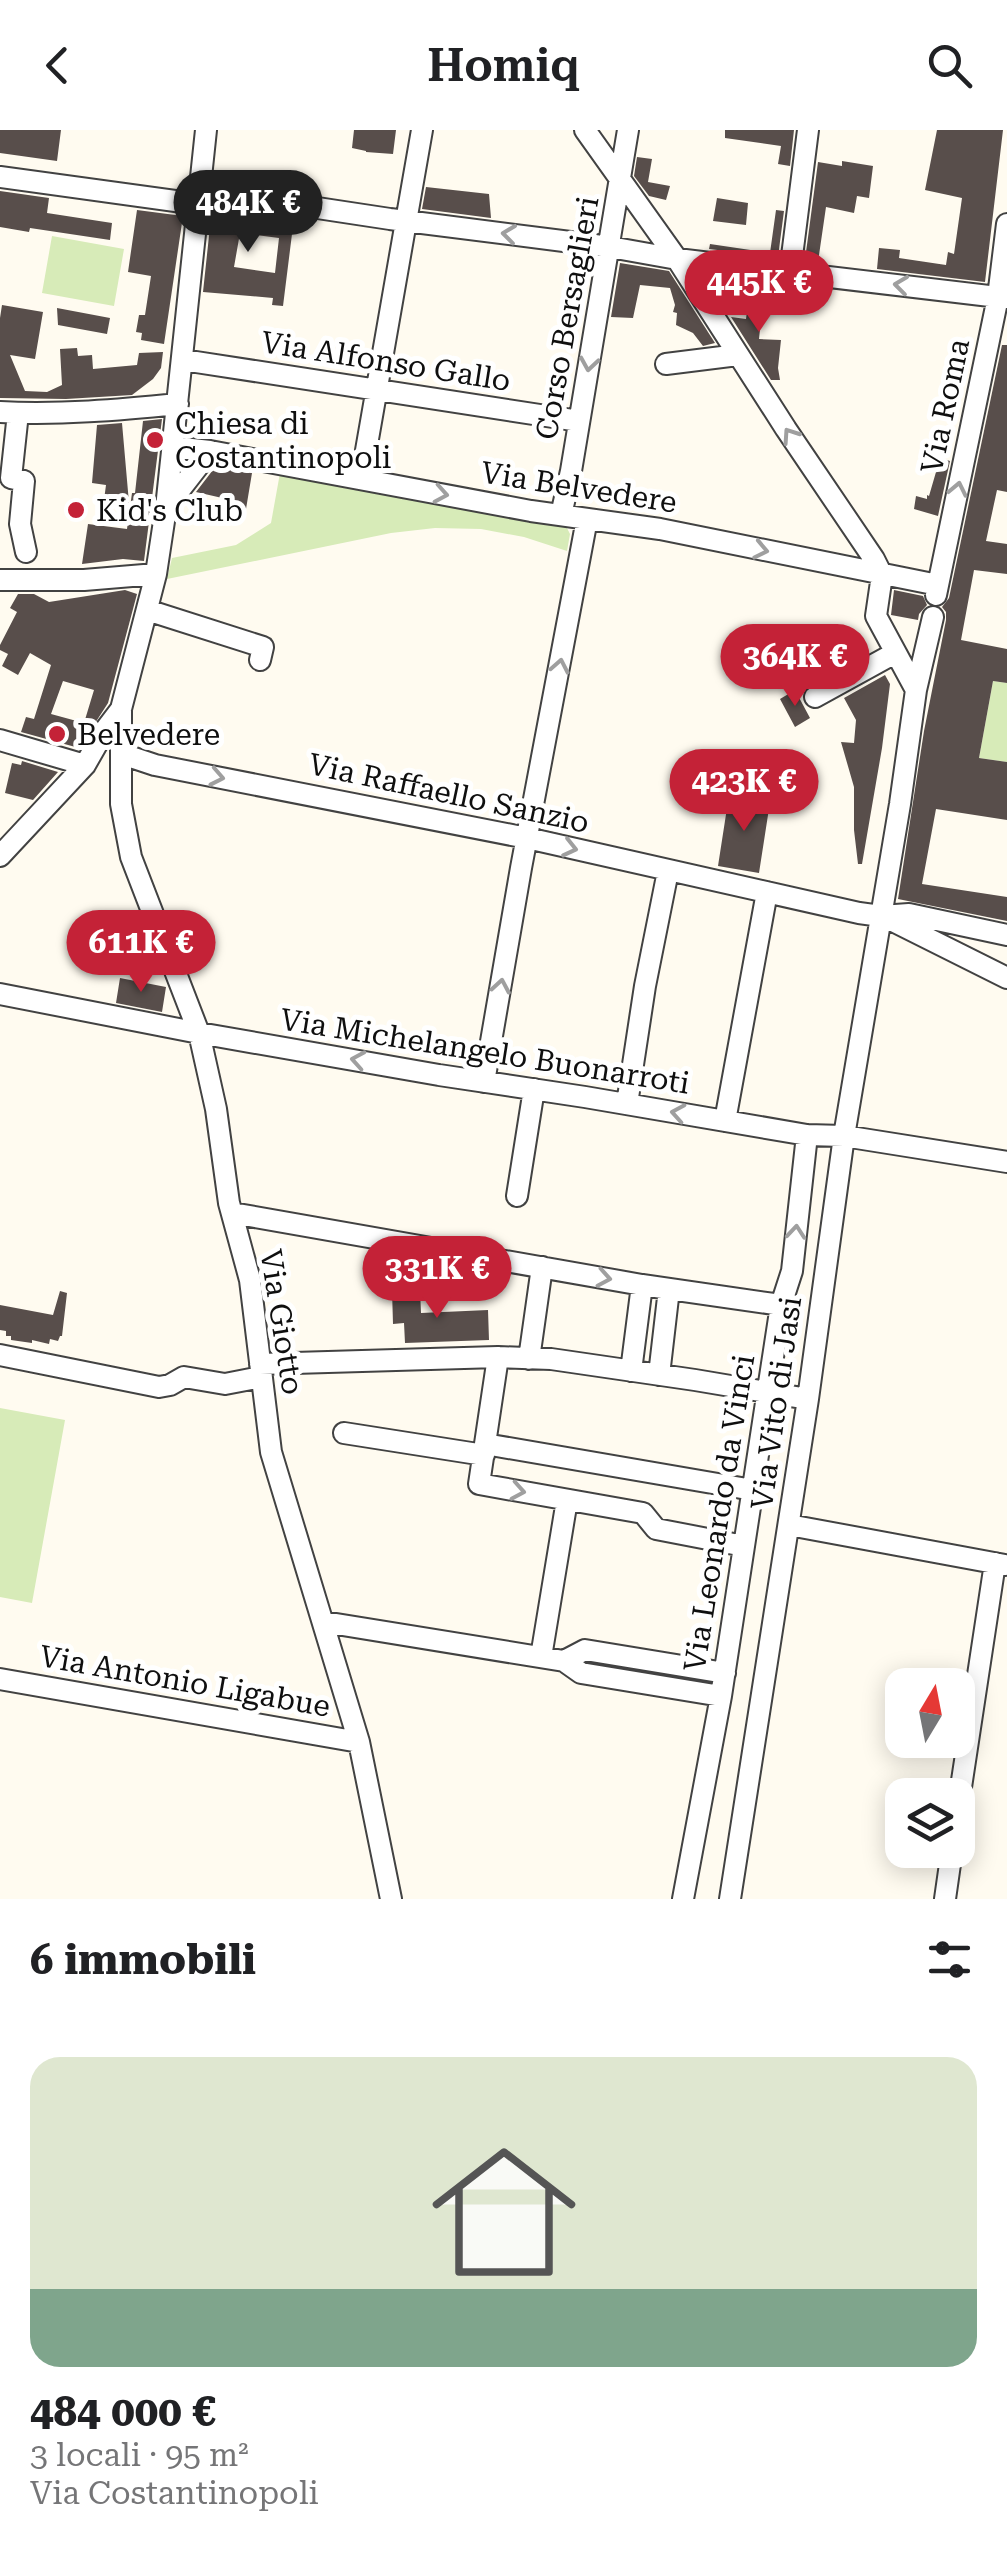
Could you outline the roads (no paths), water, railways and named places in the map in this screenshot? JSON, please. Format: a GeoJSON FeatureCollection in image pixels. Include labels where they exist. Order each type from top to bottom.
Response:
{"type":"FeatureCollection","features":[{"type":"Feature","properties":{"kind":"street"},"geometry":{"type":"LineString","coordinates":[[0,856],[85,765],[121,710],[156,574],[166,508],[206,130]]}},
{"type":"Feature","properties":{"kind":"street"},"geometry":{"type":"LineString","coordinates":[[361,479],[422,130]]}},
{"type":"Feature","properties":{"kind":"street"},"geometry":{"type":"LineString","coordinates":[[585,130],[676,259],[874,559],[882,574],[876,616],[916,690]]}},
{"type":"Feature","properties":{"kind":"street","name":"Corso Bersaglieri"},"geometry":{"type":"LineString","coordinates":[[561,515],[572,472],[628,130]]}},
{"type":"Feature","properties":{"kind":"street"},"geometry":{"type":"LineString","coordinates":[[790,272],[808,130]]}},
{"type":"Feature","properties":{"kind":"street"},"geometry":{"type":"LineString","coordinates":[[0,176],[407,221],[676,259],[1002,298]]}},
{"type":"Feature","properties":{"kind":"street","name":"Via Roma"},"geometry":{"type":"LineString","coordinates":[[881,916],[916,690],[1002,298],[1007,224]]}},
{"type":"Feature","properties":{"kind":"street"},"geometry":{"type":"LineString","coordinates":[[666,364],[738,355]]}},
{"type":"Feature","properties":{"kind":"street","name":"Via Alfonso Gallo"},"geometry":{"type":"LineString","coordinates":[[183,360],[580,421]]}},
{"type":"Feature","properties":{"kind":"street"},"geometry":{"type":"LineString","coordinates":[[26,552],[20,524],[24,480],[11,478],[9,413],[178,404]]}},
{"type":"Feature","properties":{"kind":"street","name":"Via Belvedere"},"geometry":{"type":"LineString","coordinates":[[173,447],[660,529],[882,574],[936,600]]}},
{"type":"Feature","properties":{"kind":"street"},"geometry":{"type":"LineString","coordinates":[[166,508],[210,451]]}},
{"type":"Feature","properties":{"kind":"street"},"geometry":{"type":"LineString","coordinates":[[484,1082],[587,519]]}},
{"type":"Feature","properties":{"kind":"street"},"geometry":{"type":"LineString","coordinates":[[0,580],[84,580],[156,574]]}},
{"type":"Feature","properties":{"kind":"street"},"geometry":{"type":"LineString","coordinates":[[147,610],[262,647],[260,660]]}},
{"type":"Feature","properties":{"kind":"street"},"geometry":{"type":"LineString","coordinates":[[815,697],[895,653]]}},
{"type":"Feature","properties":{"kind":"street","name":"Via Giotto"},"geometry":{"type":"LineString","coordinates":[[121,710],[121,804],[131,857],[198,1033],[216,1109],[232,1212],[250,1280],[271,1452],[359,1742],[391,1899]]}},
{"type":"Feature","properties":{"kind":"street"},"geometry":{"type":"LineString","coordinates":[[0,740],[85,765]]}},
{"type":"Feature","properties":{"kind":"street","name":"Via Raffaello Sanzio"},"geometry":{"type":"LineString","coordinates":[[122,754],[155,765],[526,838],[881,916]]}},
{"type":"Feature","properties":{"kind":"street"},"geometry":{"type":"LineString","coordinates":[[628,1104],[645,986],[668,871]]}},
{"type":"Feature","properties":{"kind":"street"},"geometry":{"type":"LineString","coordinates":[[725,1121],[768,892]]}},
{"type":"Feature","properties":{"kind":"street"},"geometry":{"type":"LineString","coordinates":[[881,916],[909,914],[1007,935]]}},
{"type":"Feature","properties":{"kind":"street"},"geometry":{"type":"LineString","coordinates":[[881,916],[1007,978]]}},
{"type":"Feature","properties":{"kind":"street","name":"Via Vito di Jasi"},"geometry":{"type":"LineString","coordinates":[[730,1899],[808,1400],[844,1136],[881,916]]}},
{"type":"Feature","properties":{"kind":"street"},"geometry":{"type":"LineString","coordinates":[[944,947],[954,924]]}},
{"type":"Feature","properties":{"kind":"street","name":"Via Michelangelo Buonarroti"},"geometry":{"type":"LineString","coordinates":[[0,994],[484,1082],[806,1135],[844,1136],[1007,1162]]}},
{"type":"Feature","properties":{"kind":"street"},"geometry":{"type":"LineString","coordinates":[[518,1196],[534,1089]]}},
{"type":"Feature","properties":{"kind":"street","name":"Via Leonardo da Vinci"},"geometry":{"type":"LineString","coordinates":[[682,1899],[725,1673],[782,1305],[792,1271],[806,1135]]}},
{"type":"Feature","properties":{"kind":"street"},"geometry":{"type":"LineString","coordinates":[[232,1212],[782,1305]]}},
{"type":"Feature","properties":{"kind":"street"},"geometry":{"type":"LineString","coordinates":[[528,1359],[542,1267]]}},
{"type":"Feature","properties":{"kind":"street"},"geometry":{"type":"LineString","coordinates":[[631,1371],[642,1284]]}},
{"type":"Feature","properties":{"kind":"street"},"geometry":{"type":"LineString","coordinates":[[658,1375],[669,1288]]}},
{"type":"Feature","properties":{"kind":"street"},"geometry":{"type":"LineString","coordinates":[[0,1354],[159,1387],[170,1386],[184,1377],[225,1384],[260,1370],[498,1357],[551,1360],[808,1400]]}},
{"type":"Feature","properties":{"kind":"street"},"geometry":{"type":"LineString","coordinates":[[498,1357],[479,1484],[643,1513],[656,1529],[744,1546]]}},
{"type":"Feature","properties":{"kind":"street"},"geometry":{"type":"LineString","coordinates":[[344,1433],[753,1490]]}},
{"type":"Feature","properties":{"kind":"street"},"geometry":{"type":"LineString","coordinates":[[541,1657],[568,1500]]}},
{"type":"Feature","properties":{"kind":"street"},"geometry":{"type":"LineString","coordinates":[[789,1525],[1001,1565],[963,1778]]}},
{"type":"Feature","properties":{"kind":"street"},"geometry":{"type":"LineString","coordinates":[[324,1622],[564,1660],[581,1673],[721,1696]]}},
{"type":"Feature","properties":{"kind":"street"},"geometry":{"type":"LineString","coordinates":[[564,1660],[585,1650],[725,1673]]}},
{"type":"Feature","properties":{"kind":"street","name":"Via Antonio Ligabue"},"geometry":{"type":"LineString","coordinates":[[0,1679],[359,1742]]}},
{"type":"Feature","properties":{"kind":"street"},"geometry":{"type":"LineString","coordinates":[[945,1899],[949,1868]]}},
{"type":"Feature","properties":{"kind":"place","name":"Chiesa di Costantinopoli"},"geometry":{"type":"Point","coordinates":[155,440]}},
{"type":"Feature","properties":{"kind":"place","name":"Kid's Club"},"geometry":{"type":"Point","coordinates":[76,510]}},
{"type":"Feature","properties":{"kind":"place","name":"Belvedere"},"geometry":{"type":"Point","coordinates":[57,734]}}]}
